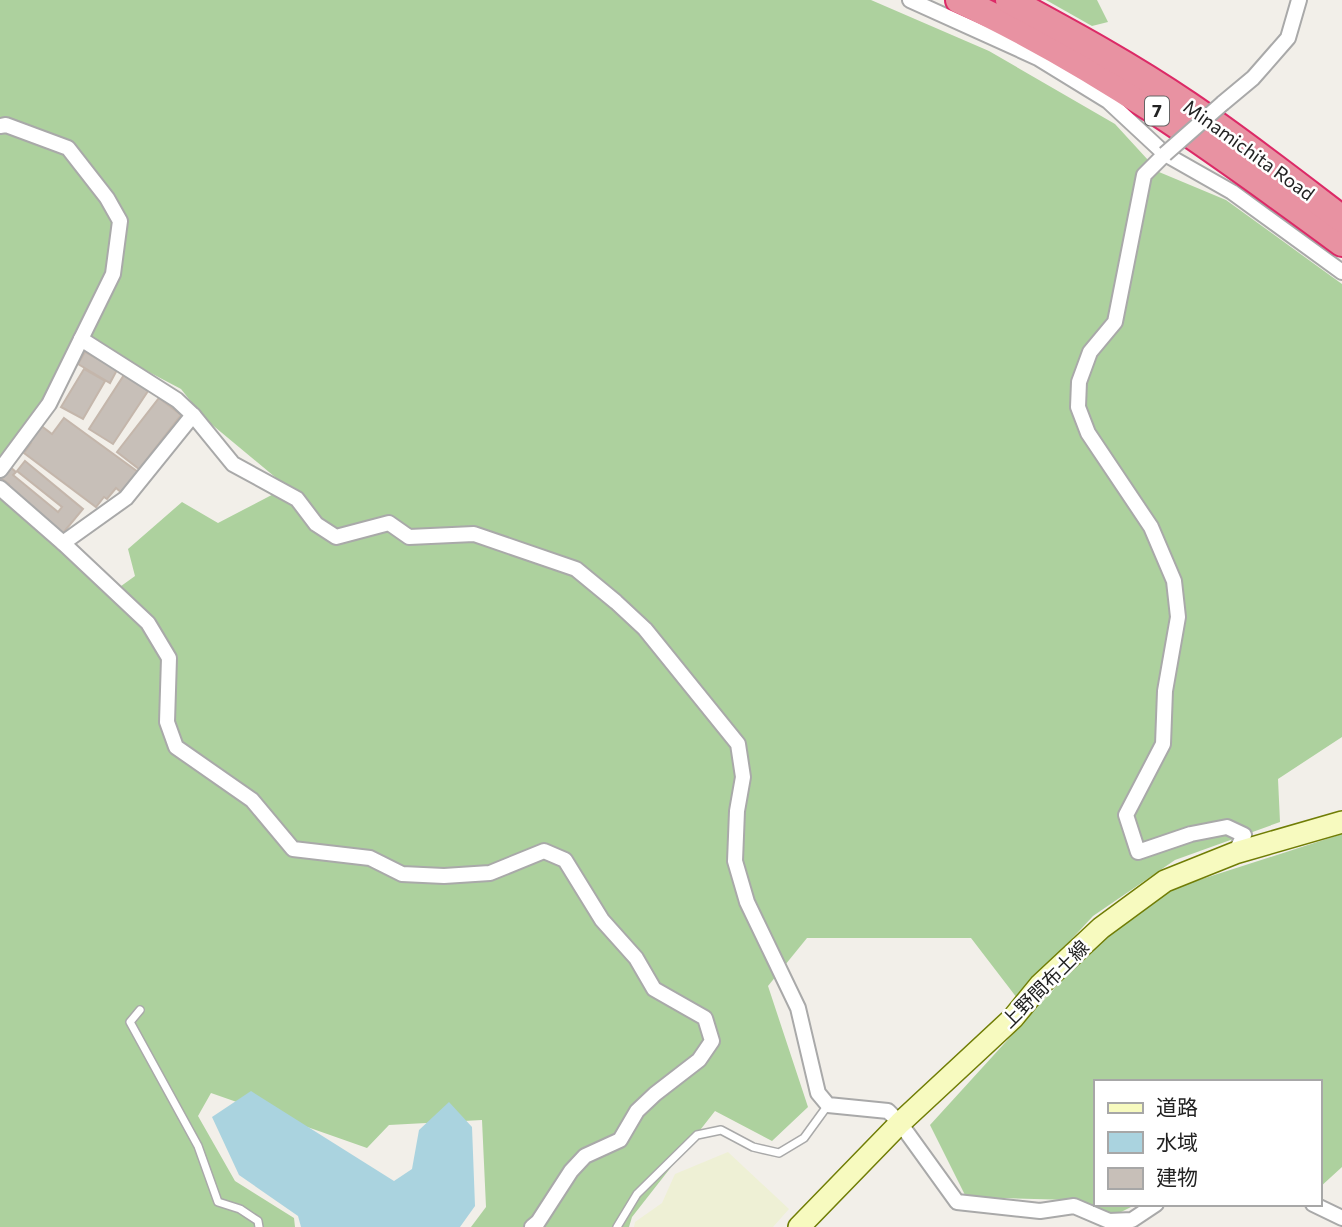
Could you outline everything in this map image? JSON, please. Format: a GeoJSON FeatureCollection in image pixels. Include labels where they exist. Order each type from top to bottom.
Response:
{"type":"FeatureCollection","features":[{"type":"Feature","properties":{"kind":"highway","name":"Minamichita Road"},"geometry":{"type":"LineString","coordinates":[[959,0],[1066,55],[1123,89],[1236,164],[1342,243]]}},
{"type":"Feature","properties":{"kind":"highway","name":"Minamichita Road"},"geometry":{"type":"LineString","coordinates":[[1009,0],[1077,37],[1187,104],[1342,219]]}},
{"type":"Feature","properties":{"kind":"main road","name":"上野間布土線"},"geometry":{"type":"LineString","coordinates":[[799,1227],[900,1123],[1013,1018],[1040,985],[1101,928],[1164,881],[1235,853],[1342,822]]}},
{"type":"Feature","properties":{"kind":"street"},"geometry":{"type":"LineString","coordinates":[[910,0],[1038,58],[1108,101],[1165,154],[1231,191],[1342,272]]}},
{"type":"Feature","properties":{"kind":"street"},"geometry":{"type":"LineString","coordinates":[[1235,853],[1244,835],[1227,827],[1191,834],[1138,852],[1126,815],[1163,744],[1165,691],[1178,617],[1174,581],[1151,527],[1088,433],[1078,407],[1079,382],[1090,352],[1115,323],[1144,175],[1253,78],[1288,38],[1299,0]]}},
{"type":"Feature","properties":{"kind":"street"},"geometry":{"type":"LineString","coordinates":[[0,126],[6,125],[68,148],[107,198],[120,221],[113,274],[49,404],[0,470]]}},
{"type":"Feature","properties":{"kind":"street"},"geometry":{"type":"LineString","coordinates":[[81,339],[177,400],[193,415],[233,464],[297,499],[316,524],[336,537],[389,523],[409,537],[474,534],[576,569],[616,601],[645,629],[738,744],[743,777],[737,811],[735,861],[747,902],[798,1008],[818,1093],[828,1105],[888,1111],[900,1123],[957,1202],[1040,1211],[1074,1206],[1109,1221],[1132,1220],[1153,1206]]}},
{"type":"Feature","properties":{"kind":"street"},"geometry":{"type":"LineString","coordinates":[[63,543],[126,498],[193,415]]}},
{"type":"Feature","properties":{"kind":"street"},"geometry":{"type":"LineString","coordinates":[[0,488],[148,622],[169,658],[167,722],[176,747],[252,800],[293,849],[370,858],[402,874],[444,876],[490,873],[544,851],[565,860],[602,920],[636,958],[653,989],[705,1018],[712,1041],[699,1060],[637,1111],[620,1140],[585,1156],[571,1171],[532,1227]]}},
{"type":"Feature","properties":{"kind":"street"},"geometry":{"type":"LineString","coordinates":[[1317,1206],[1342,1218]]}},
{"type":"Feature","properties":{"kind":"lane"},"geometry":{"type":"LineString","coordinates":[[140,1010],[130,1022],[198,1146],[218,1202],[240,1209],[258,1221],[259,1227]]}},
{"type":"Feature","properties":{"kind":"lane"},"geometry":{"type":"LineString","coordinates":[[617,1227],[637,1194],[697,1135],[721,1130],[753,1147],[779,1153],[804,1138],[828,1105]]}},
{"type":"Feature","properties":{"kind":"green space"},"geometry":{"type":"Polygon","coordinates":[[[0,0],[871,0],[989,51],[1115,124],[1159,172],[1226,200],[1342,284],[1342,737],[1278,779],[1280,822],[1175,860],[1093,916],[1017,998],[971,938],[807,938],[768,986],[808,1107],[772,1141],[715,1111],[632,1217],[629,1227],[471,1227],[486,1207],[482,1120],[389,1125],[367,1148],[211,1093],[198,1116],[235,1181],[294,1218],[295,1227],[0,1227],[0,494],[110,594],[135,576],[128,549],[182,502],[218,523],[287,487],[204,418],[181,389],[75,333],[44,402],[0,461],[0,0]]]}},
{"type":"Feature","properties":{"kind":"green space"},"geometry":{"type":"Polygon","coordinates":[[[1046,0],[1097,0],[1108,22],[1092,26],[1046,0]]]}},
{"type":"Feature","properties":{"kind":"green space"},"geometry":{"type":"Polygon","coordinates":[[[1342,834],[1342,1167],[1321,1186],[1321,1080],[1094,1080],[1094,1206],[1133,1206],[1115,1215],[1072,1200],[966,1197],[930,1125],[1105,933],[1171,889],[1342,834]]]}},
{"type":"Feature","properties":{"kind":"green space"},"geometry":{"type":"Polygon","coordinates":[[[728,1152],[789,1209],[773,1227],[634,1227],[635,1222],[662,1203],[675,1174],[728,1152]]]}},
{"type":"Feature","properties":{"kind":"water"},"geometry":{"type":"Polygon","coordinates":[[[251,1091],[394,1181],[412,1169],[419,1130],[449,1102],[472,1127],[475,1206],[460,1227],[301,1227],[298,1216],[239,1175],[212,1117],[251,1091]]]}},
{"type":"Feature","properties":{"kind":"building"},"geometry":{"type":"Polygon","coordinates":[[[85,352],[117,370],[110,383],[78,364],[85,352]]]}},
{"type":"Feature","properties":{"kind":"building"},"geometry":{"type":"Polygon","coordinates":[[[84,369],[105,381],[83,419],[61,407],[84,369]]]}},
{"type":"Feature","properties":{"kind":"building"},"geometry":{"type":"Polygon","coordinates":[[[124,375],[148,391],[113,444],[89,429],[124,375]]]}},
{"type":"Feature","properties":{"kind":"building"},"geometry":{"type":"Polygon","coordinates":[[[159,398],[181,415],[139,469],[117,452],[159,398]]]}},
{"type":"Feature","properties":{"kind":"building"},"geometry":{"type":"Polygon","coordinates":[[[64,418],[138,472],[122,493],[116,488],[96,507],[24,453],[40,425],[52,434],[64,418]]]}},
{"type":"Feature","properties":{"kind":"building"},"geometry":{"type":"Polygon","coordinates":[[[25,461],[83,509],[63,533],[2,479],[9,466],[16,472],[13,475],[58,512],[62,507],[17,471],[25,461]]]}}]}
